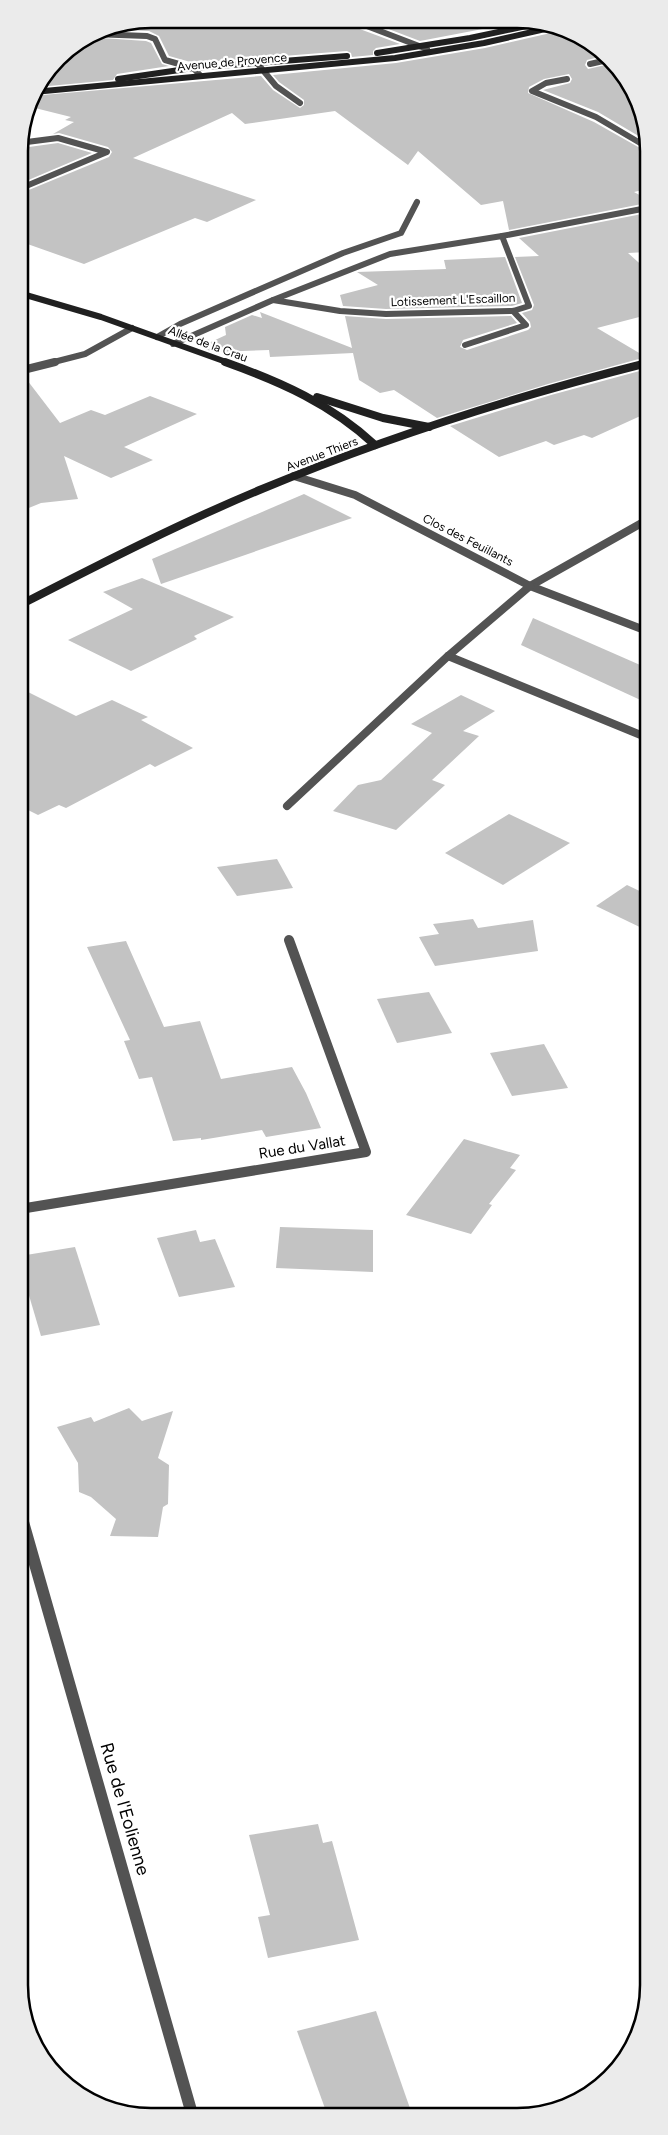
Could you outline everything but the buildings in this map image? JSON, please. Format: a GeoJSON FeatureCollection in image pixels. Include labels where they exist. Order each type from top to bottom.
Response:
{"type":"FeatureCollection","features":[{"type":"Feature","properties":{"kind":"street"},"geometry":{"type":"LineString","coordinates":[[373,28],[423,46],[432,52]]}},
{"type":"Feature","properties":{"kind":"street","name":"Avenue de Provence"},"geometry":{"type":"LineString","coordinates":[[44,90],[193,68],[380,53],[514,28]]}},
{"type":"Feature","properties":{"kind":"street","name":"Avenue de Provence"},"geometry":{"type":"LineString","coordinates":[[43,90],[123,85],[200,75],[432,52],[540,30]]}},
{"type":"Feature","properties":{"kind":"street"},"geometry":{"type":"LineString","coordinates":[[109,35],[147,36],[155,39],[165,60],[193,68],[200,75]]}},
{"type":"Feature","properties":{"kind":"street"},"geometry":{"type":"LineString","coordinates":[[590,64],[603,61]]}},
{"type":"Feature","properties":{"kind":"street"},"geometry":{"type":"LineString","coordinates":[[257,63],[269,81],[286,96],[300,103]]}},
{"type":"Feature","properties":{"kind":"street"},"geometry":{"type":"LineString","coordinates":[[567,79],[546,83],[532,91],[596,117],[640,142]]}},
{"type":"Feature","properties":{"kind":"street"},"geometry":{"type":"LineString","coordinates":[[28,142],[58,138],[106,152],[28,185]]}},
{"type":"Feature","properties":{"kind":"street"},"geometry":{"type":"LineString","coordinates":[[157,337],[180,324],[343,253],[401,233],[417,202]]}},
{"type":"Feature","properties":{"kind":"street"},"geometry":{"type":"LineString","coordinates":[[173,344],[273,300],[390,254],[502,236],[640,209]]}},
{"type":"Feature","properties":{"kind":"street","name":"Lotissement L'Escaillon"},"geometry":{"type":"LineString","coordinates":[[273,300],[340,311],[386,314],[513,311],[529,306],[502,236]]}},
{"type":"Feature","properties":{"kind":"street"},"geometry":{"type":"LineString","coordinates":[[28,290],[46,299]]}},
{"type":"Feature","properties":{"kind":"street","name":"Allée de la Crau"},"geometry":{"type":"LineString","coordinates":[[28,295],[46,299],[132,328],[303,393],[359,428],[375,444]]}},
{"type":"Feature","properties":{"kind":"street"},"geometry":{"type":"LineString","coordinates":[[466,344],[526,325],[513,311]]}},
{"type":"Feature","properties":{"kind":"street"},"geometry":{"type":"LineString","coordinates":[[28,369],[85,354],[132,328]]}},
{"type":"Feature","properties":{"kind":"street","name":"Avenue Thiers"},"geometry":{"type":"LineString","coordinates":[[28,601],[101,564],[262,489],[375,444],[495,406],[640,365]]}},
{"type":"Feature","properties":{"kind":"street"},"geometry":{"type":"LineString","coordinates":[[303,393],[383,418],[430,427]]}},
{"type":"Feature","properties":{"kind":"street","name":"Clos des Feuillants"},"geometry":{"type":"LineString","coordinates":[[294,476],[355,495],[530,586],[640,628]]}},
{"type":"Feature","properties":{"kind":"street"},"geometry":{"type":"LineString","coordinates":[[287,806],[448,656],[530,586],[640,524]]}},
{"type":"Feature","properties":{"kind":"street"},"geometry":{"type":"LineString","coordinates":[[448,656],[640,735]]}},
{"type":"Feature","properties":{"kind":"street","name":"Rue du Vallat"},"geometry":{"type":"LineString","coordinates":[[28,1208],[366,1152],[289,940]]}},
{"type":"Feature","properties":{"kind":"street","name":"Rue de l'Eolienne"},"geometry":{"type":"LineString","coordinates":[[28,1540],[190,2108]]}}]}
